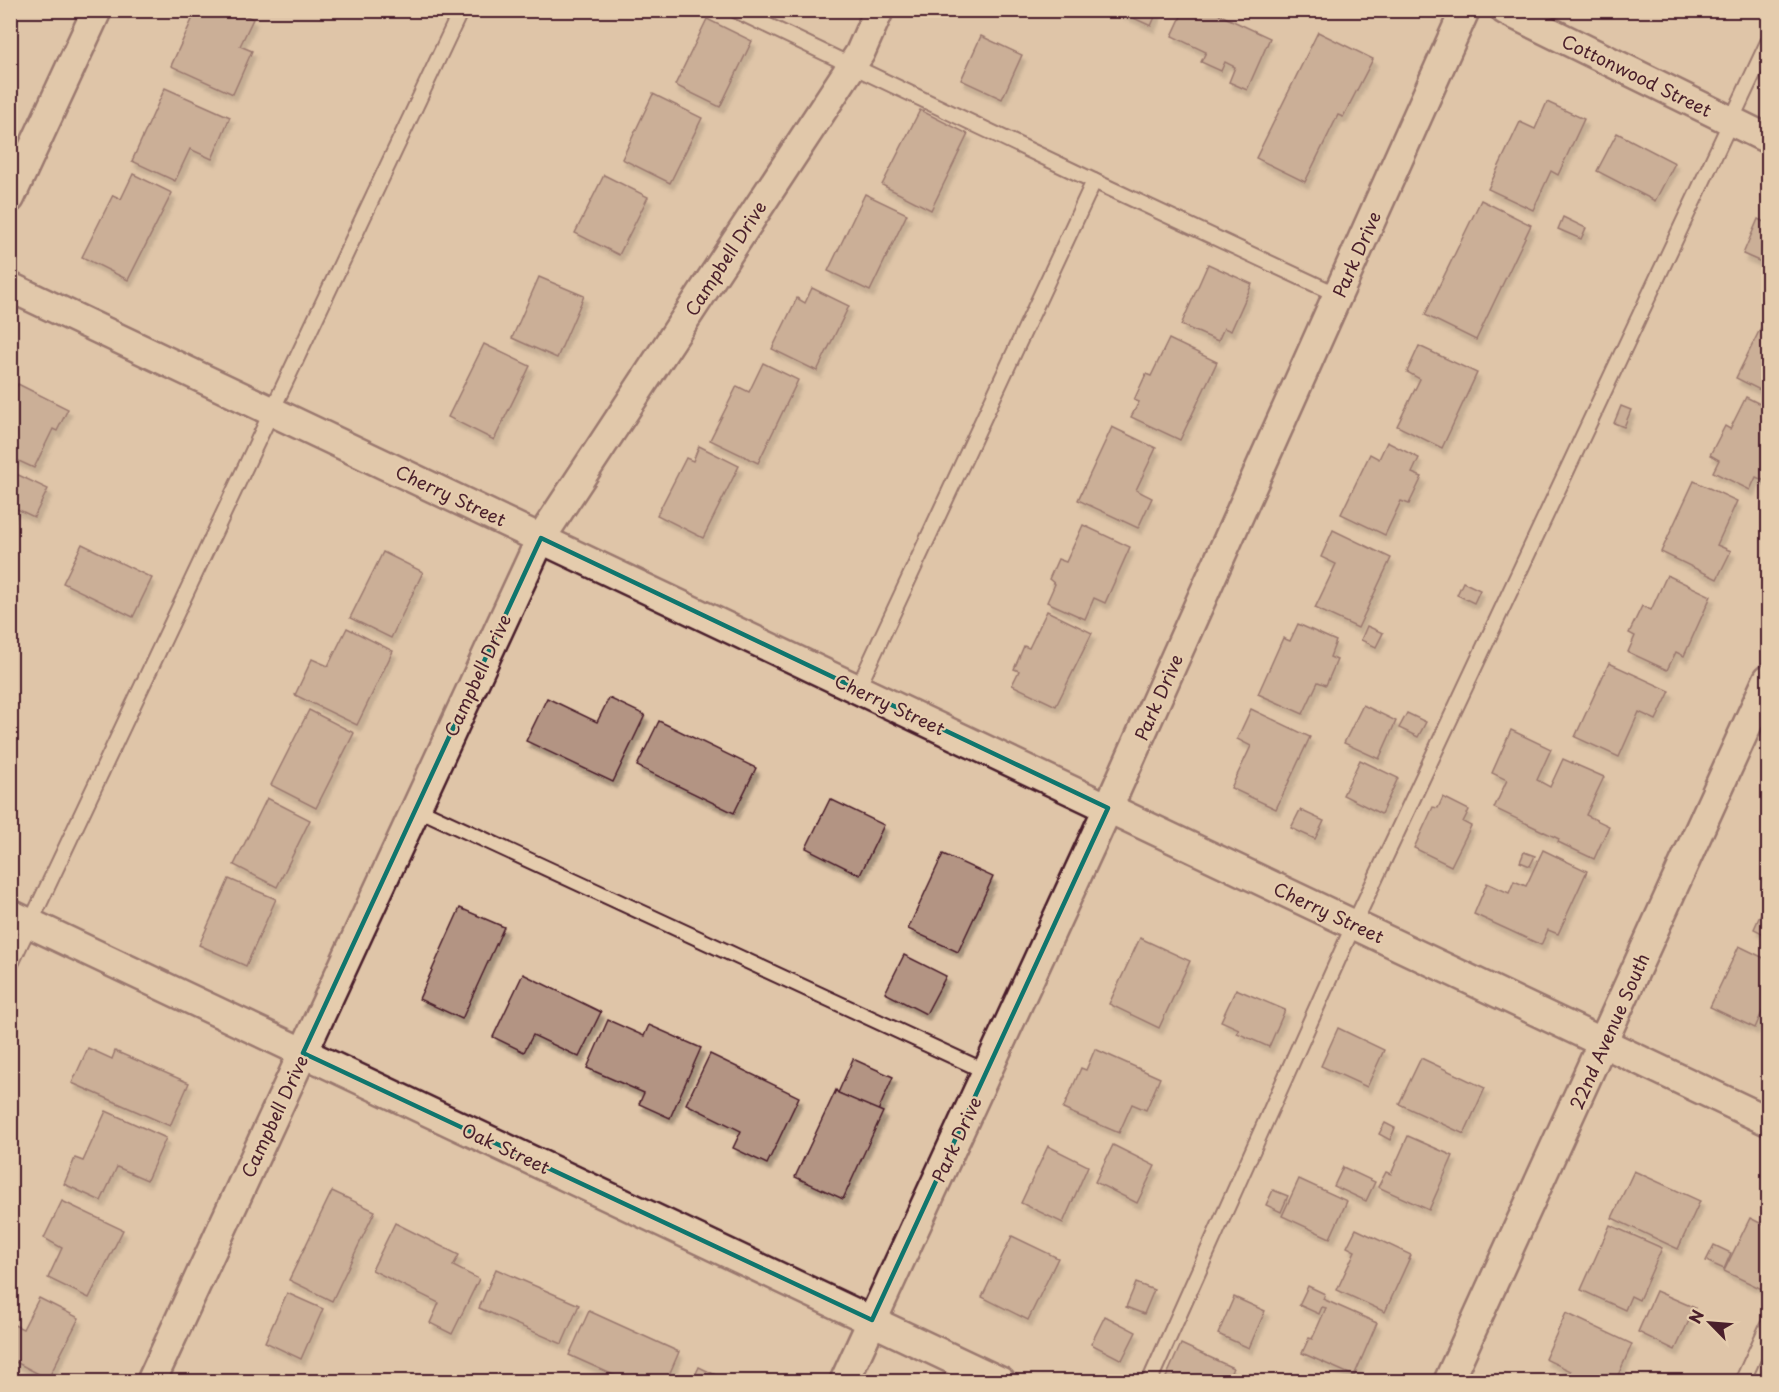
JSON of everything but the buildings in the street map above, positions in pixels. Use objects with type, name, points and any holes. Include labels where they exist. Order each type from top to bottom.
[{"type":"street","points":[[10,198],[97,10]]},
{"type":"street","name":"Campbell Drive","points":[[151,1382],[541,538],[860,53],[879,10]]},
{"type":"street","name":"Park Drive","points":[[844,1382],[1108,808],[1466,10]]},
{"type":"street","name":"Cottonwood Street","points":[[1505,10],[1768,139]]},
{"type":"street","name":"Cherry Street","points":[[10,287],[1768,1122]]},
{"type":"street","name":"22nd Avenue South","points":[[1448,1382],[1768,680]]},
{"type":"street","name":"Oak Street","points":[[20,919],[1001,1382]]},
{"type":"lane","points":[[10,966],[20,919],[272,411],[461,10]]},
{"type":"lane","points":[[735,10],[1094,182],[1338,295]]},
{"type":"lane","points":[[1149,1382],[1354,924],[1768,42]]},
{"type":"lane","points":[[858,688],[1094,182]]},
{"type":"lane","points":[[416,808],[987,1072]]},
{"type":"lane","points":[[1742,1382],[1768,1325]]},
{"type":"highlighted area","points":[[541,538],[1108,808],[872,1320],[303,1053]]}]
